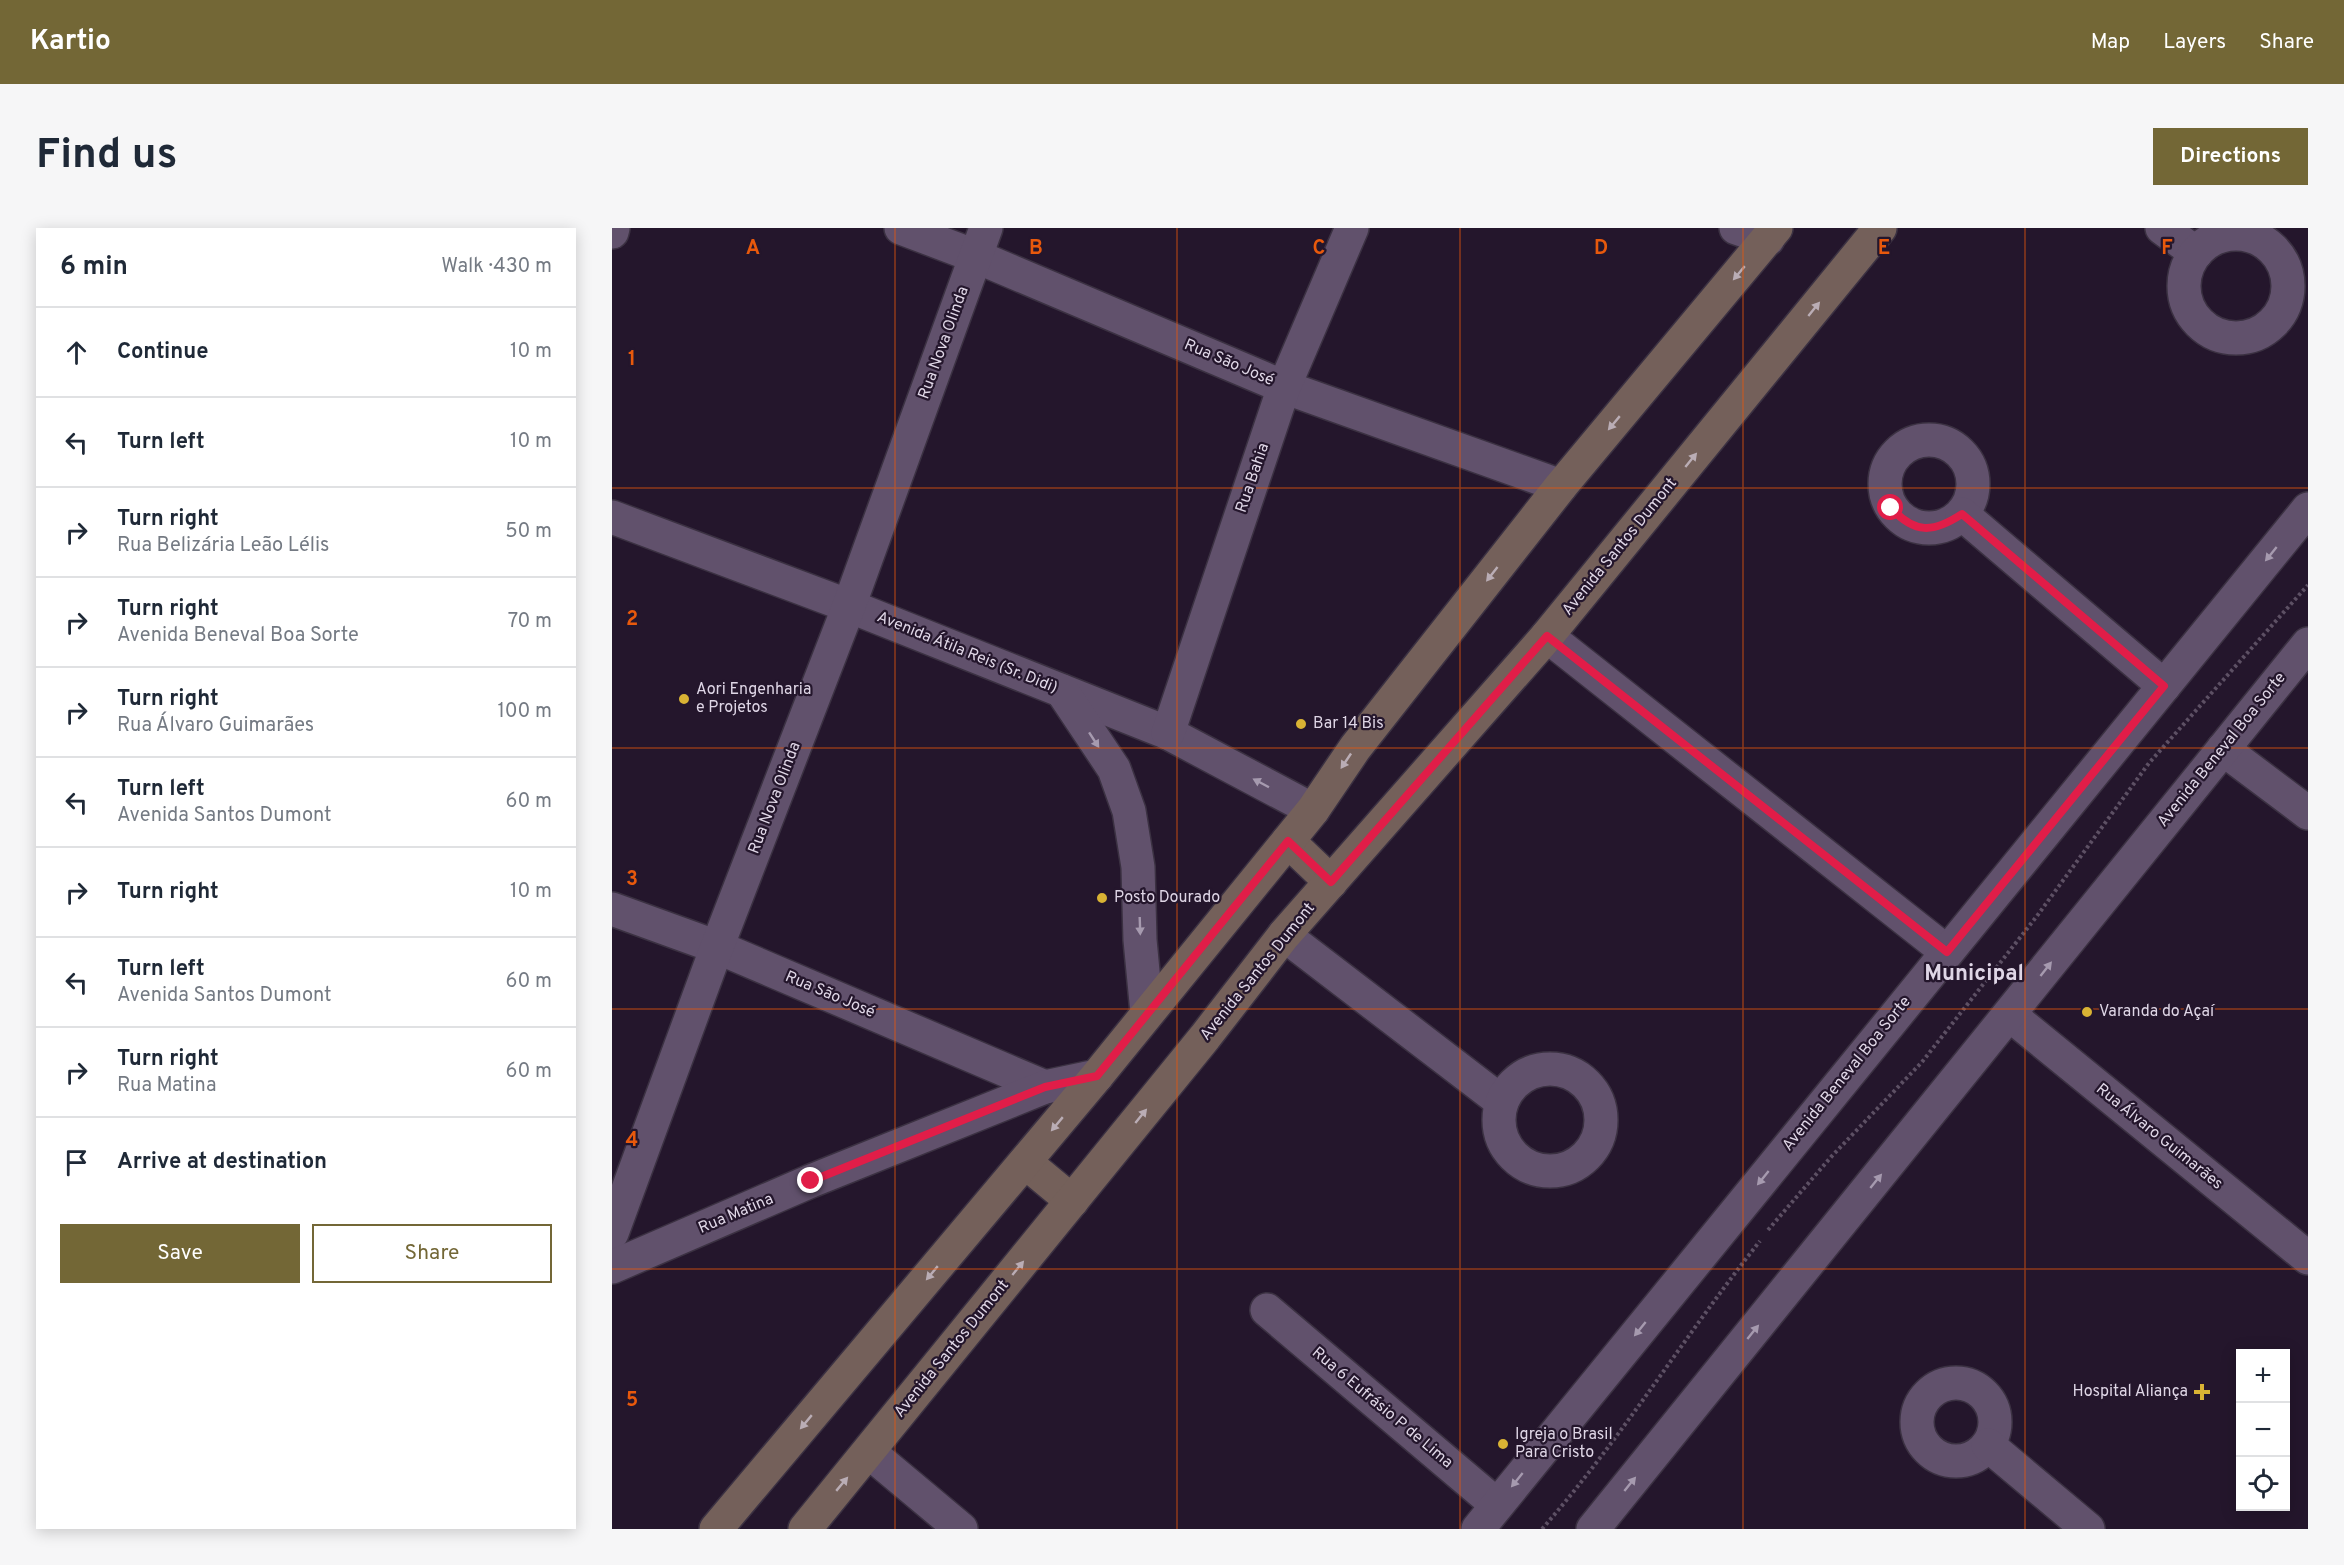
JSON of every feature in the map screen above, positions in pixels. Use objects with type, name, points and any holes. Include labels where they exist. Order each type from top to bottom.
[{"type":"main road","name":"Avenida Santos Dumont","points":[[805,1529],[1072,1201],[1284,935],[1547,636],[1880,228]]},
{"type":"main road","points":[[716,1529],[1097,1076],[1313,810],[1355,748],[1562,486],[1772,233]]},
{"type":"main road","points":[[1288,841],[1331,882]]},
{"type":"main road","points":[[1025,1162],[1072,1201]]},
{"type":"street","name":"Rua São José","points":[[901,228],[981,242],[1284,387],[1562,486]]},
{"type":"street","name":"Rua Bahia","points":[[1168,733],[1284,387],[1352,228]]},
{"type":"street","points":[[1736,228],[1772,233]]},
{"type":"street","points":[[2162,228],[2196,253]]},
{"type":"street","name":"Rua Nova Olinda","points":[[612,1233],[717,947],[849,606],[981,242]]},
{"type":"street","name":"Avenida Beneval Boa Sorte","points":[[1487,1517],[2308,509]]},
{"type":"street","points":[[1962,514],[2164,686]]},
{"type":"street","name":"Avenida Átila Reis (Sr. Didi)","points":[[612,517],[849,606],[1168,733],[1313,810]]},
{"type":"street","points":[[1547,636],[1947,952]]},
{"type":"street","name":"Avenida Beneval Boa Sorte","points":[[1593,1529],[2308,644]]},
{"type":"street","points":[[1062,691],[1114,769],[1129,811],[1138,867],[1140,940],[1147,1013]]},
{"type":"street","points":[[2223,749],[2308,813]]},
{"type":"street","name":"Rua São José","points":[[612,909],[717,947],[1045,1087]]},
{"type":"street","points":[[1284,935],[1502,1102]]},
{"type":"street","name":"Rua Álvaro Guimarães","points":[[2010,1015],[2308,1258]]},
{"type":"street","name":"Rua Matina","points":[[612,1267],[811,1181],[1045,1087],[1097,1076]]},
{"type":"street","name":"Rua 6 Eufrásio P de Lima","points":[[1267,1310],[1487,1517]]},
{"type":"street","points":[[1988,1445],[2088,1529]]},
{"type":"street","points":[[869,1452],[961,1529]]},
{"type":"path","points":[[1542,1529],[1585,1478],[1768,1231],[1825,1164],[1922,1062],[2037,916],[2149,763],[2308,585]]},
{"type":"place","name":"Aori Engenharia e Projetos","points":[[684,699]]},
{"type":"place","name":"Bar 14 Bis","points":[[1301,724]]},
{"type":"place","name":"Posto Dourado","points":[[1102,898]]},
{"type":"place","name":"Varanda do Açaí","points":[[2087,1012]]},
{"type":"place","name":"Hospital Aliança","points":[[2202,1392]]},
{"type":"place","name":"Igreja o Brasil Para Cristo","points":[[1503,1444]]},
{"type":"district","name":"Municipal","points":[[1974,974]]},
{"type":"route","points":[[811,1181],[1045,1087],[1097,1076],[1288,841],[1331,882],[1547,636],[1947,952],[2164,686],[1962,514],[1945,526],[1930,529],[1914,526],[1901,519],[1891,508]]}]
